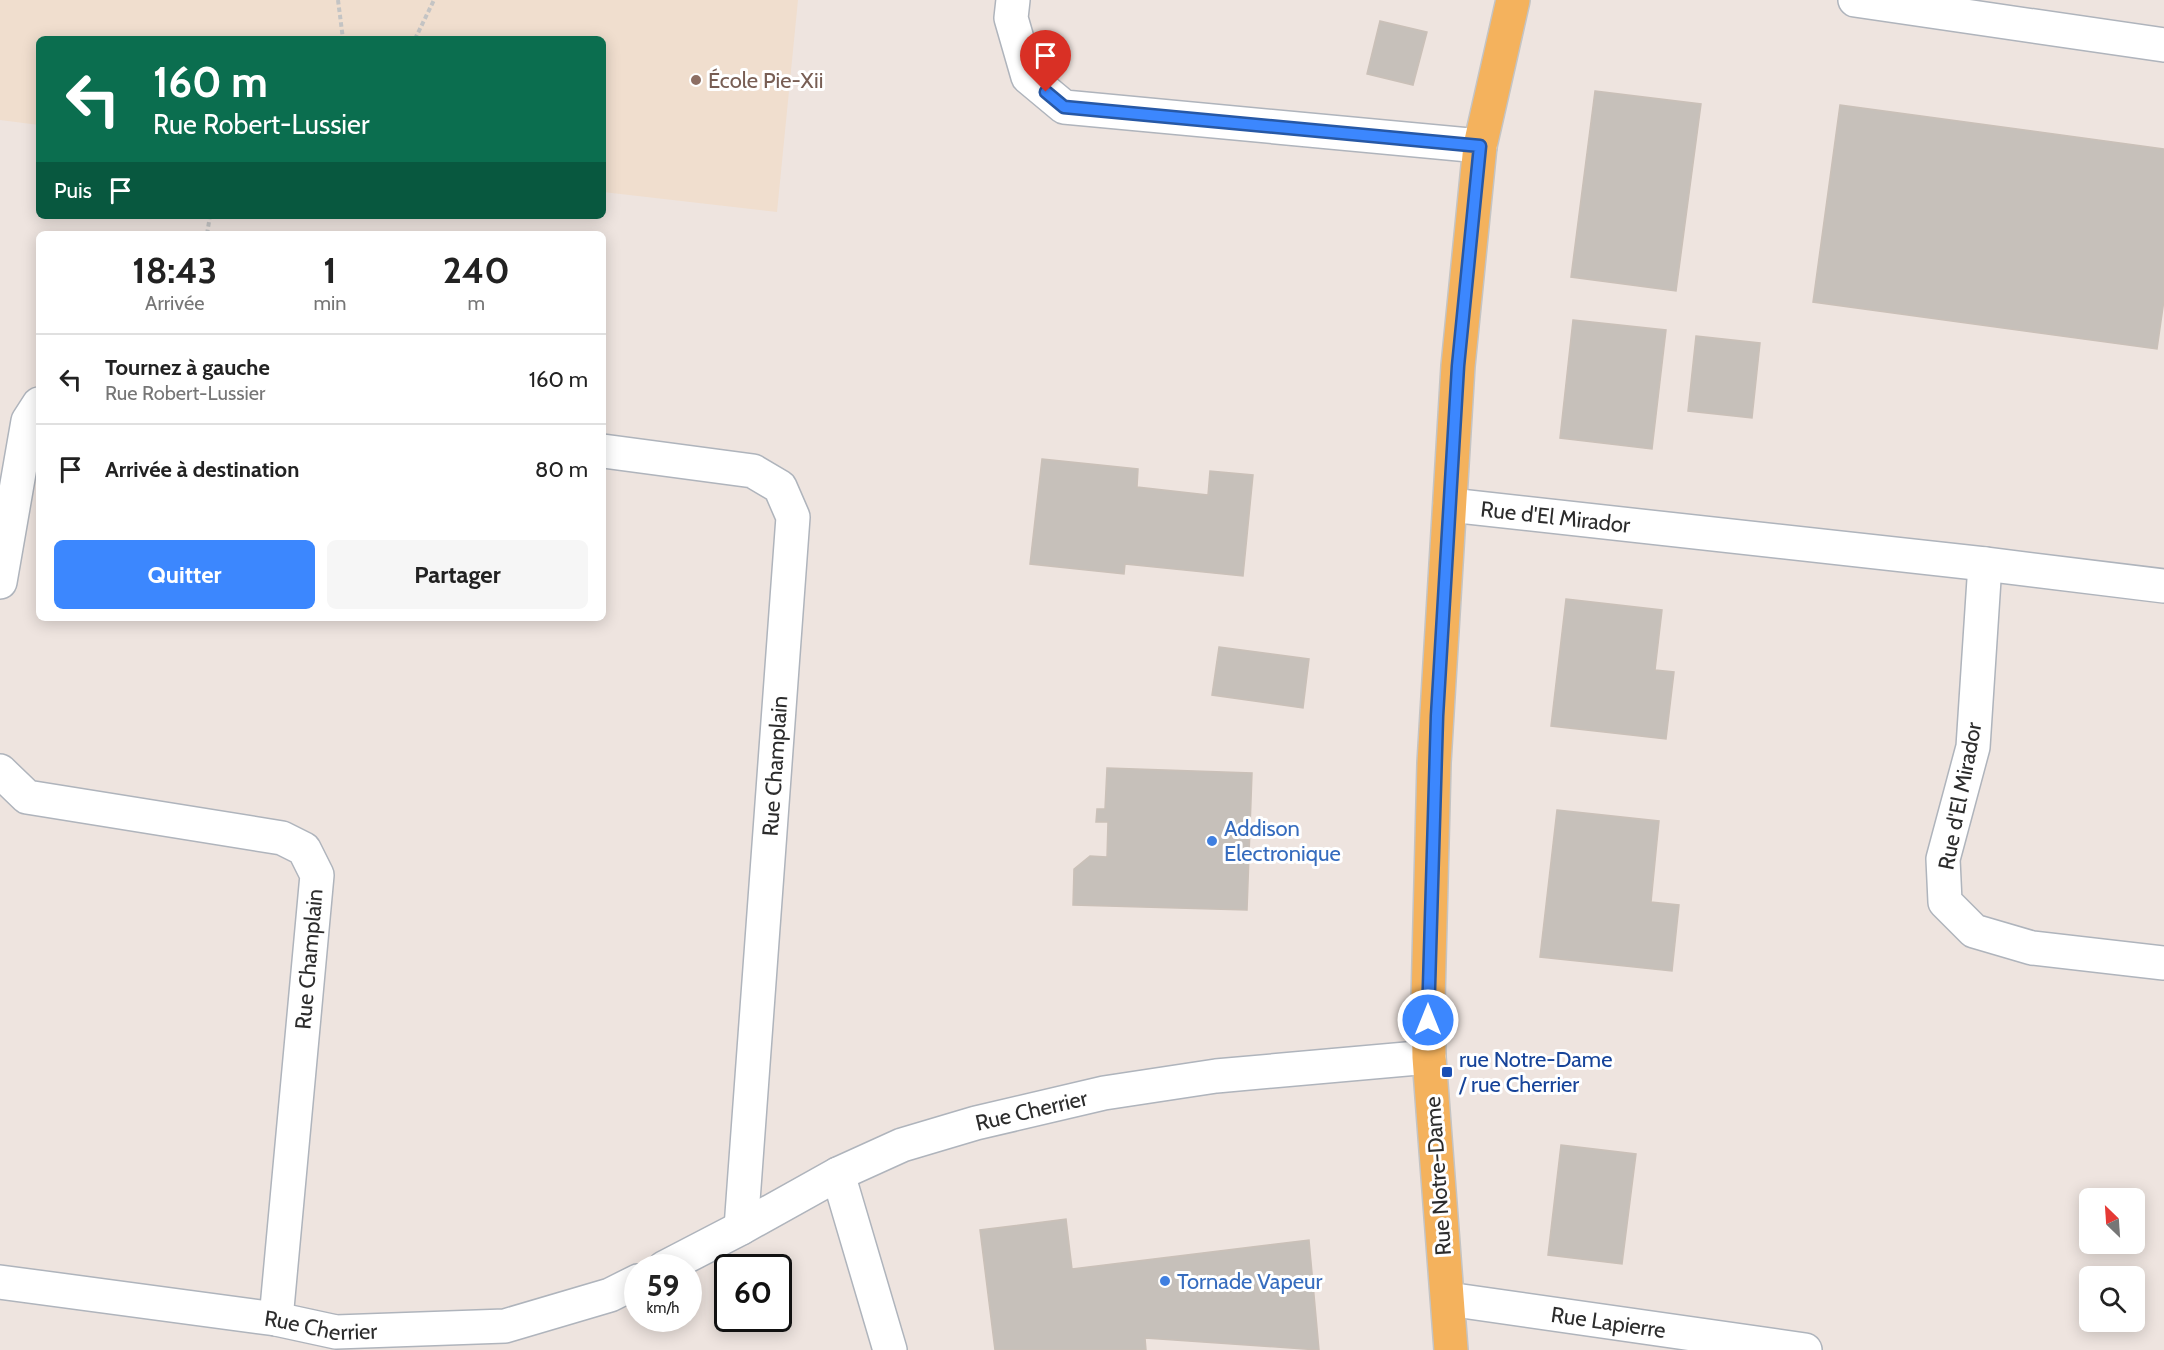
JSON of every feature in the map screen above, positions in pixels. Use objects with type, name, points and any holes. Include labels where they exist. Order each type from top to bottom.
[{"type":"main road","name":"Rue Notre-Dame","points":[[1451,1350],[1429,1057],[1428,1001],[1434,763],[1458,366],[1480,146],[1513,0]]},
{"type":"street","points":[[1013,0],[1011,18],[1028,77],[1064,107],[1480,146]]},
{"type":"street","points":[[1855,0],[2164,45]]},
{"type":"street","points":[[0,582],[28,421],[36,409]]},
{"type":"street","name":"Rue Champlain","points":[[606,451],[753,471],[780,487],[793,517],[741,1228]]},
{"type":"street","name":"Rue d'El Mirador","points":[[1450,505],[2164,586]]},
{"type":"street","name":"Rue d'El Mirador","points":[[1985,564],[1973,747],[1943,860],[1945,902],[1974,931],[2022,945],[2164,963]]},
{"type":"street","name":"Rue Champlain","points":[[0,771],[27,797],[282,837],[304,849],[317,876],[276,1319]]},
{"type":"street","name":"Rue Cherrier","points":[[691,1254],[838,1174],[912,1142],[976,1123],[1104,1093],[1216,1076],[1429,1057]]},
{"type":"street","points":[[838,1174],[890,1350]]},
{"type":"street","name":"Rue Cherrier","points":[[0,1282],[276,1319],[336,1332],[505,1326],[610,1295],[624,1288]]},
{"type":"street","name":"Rue Lapierre","points":[[1448,1299],[1805,1350]]},
{"type":"path","points":[[338,0],[343,36]]},
{"type":"path","points":[[416,36],[434,0]]},
{"type":"shaded area","name":"École Pie-Xii","points":[[0,0],[798,0],[777,212],[606,192],[606,36],[36,36],[36,125],[0,120]]},
{"type":"building","points":[[1380,21],[1427,32],[1413,85],[1367,74]]},
{"type":"building","points":[[1595,91],[1701,104],[1676,291],[1571,277]]},
{"type":"building","points":[[1840,105],[2164,149],[2164,300],[2157,349],[1813,302]]},
{"type":"building","points":[[1573,320],[1666,330],[1652,449],[1560,438]]},
{"type":"building","points":[[1696,336],[1760,343],[1752,418],[1688,411]]},
{"type":"building","points":[[1042,459],[1138,469],[1137,487],[1208,495],[1210,471],[1253,475],[1243,576],[1125,564],[1124,574],[1030,564]]},
{"type":"building","points":[[1566,599],[1662,610],[1655,670],[1674,672],[1666,739],[1551,726]]},
{"type":"building","points":[[1219,647],[1309,659],[1303,708],[1212,695]]},
{"type":"building","points":[[1107,768],[1252,773],[1247,910],[1073,905],[1074,869],[1090,856],[1107,857],[1108,822],[1096,822],[1097,809],[1105,809]]},
{"type":"building","points":[[1557,810],[1659,821],[1651,902],[1679,905],[1672,971],[1540,957]]},
{"type":"building","points":[[1561,1145],[1636,1154],[1622,1264],[1548,1255]]},
{"type":"building","points":[[1066,1219],[1072,1269],[1309,1240],[1319,1350],[1145,1338],[1146,1350],[995,1350],[980,1230]]},
{"type":"place","name":"École Pie-Xii","points":[[696,80]]},
{"type":"place","name":"Addison Electronique","points":[[1212,841]]},
{"type":"place","name":"rue Notre-Dame / rue Cherrier","points":[[1447,1072]]},
{"type":"place","name":"Tornade Vapeur","points":[[1165,1281]]},
{"type":"route","points":[[1046,92],[1064,107],[1480,146],[1458,366],[1437,716],[1428,1020]]}]
